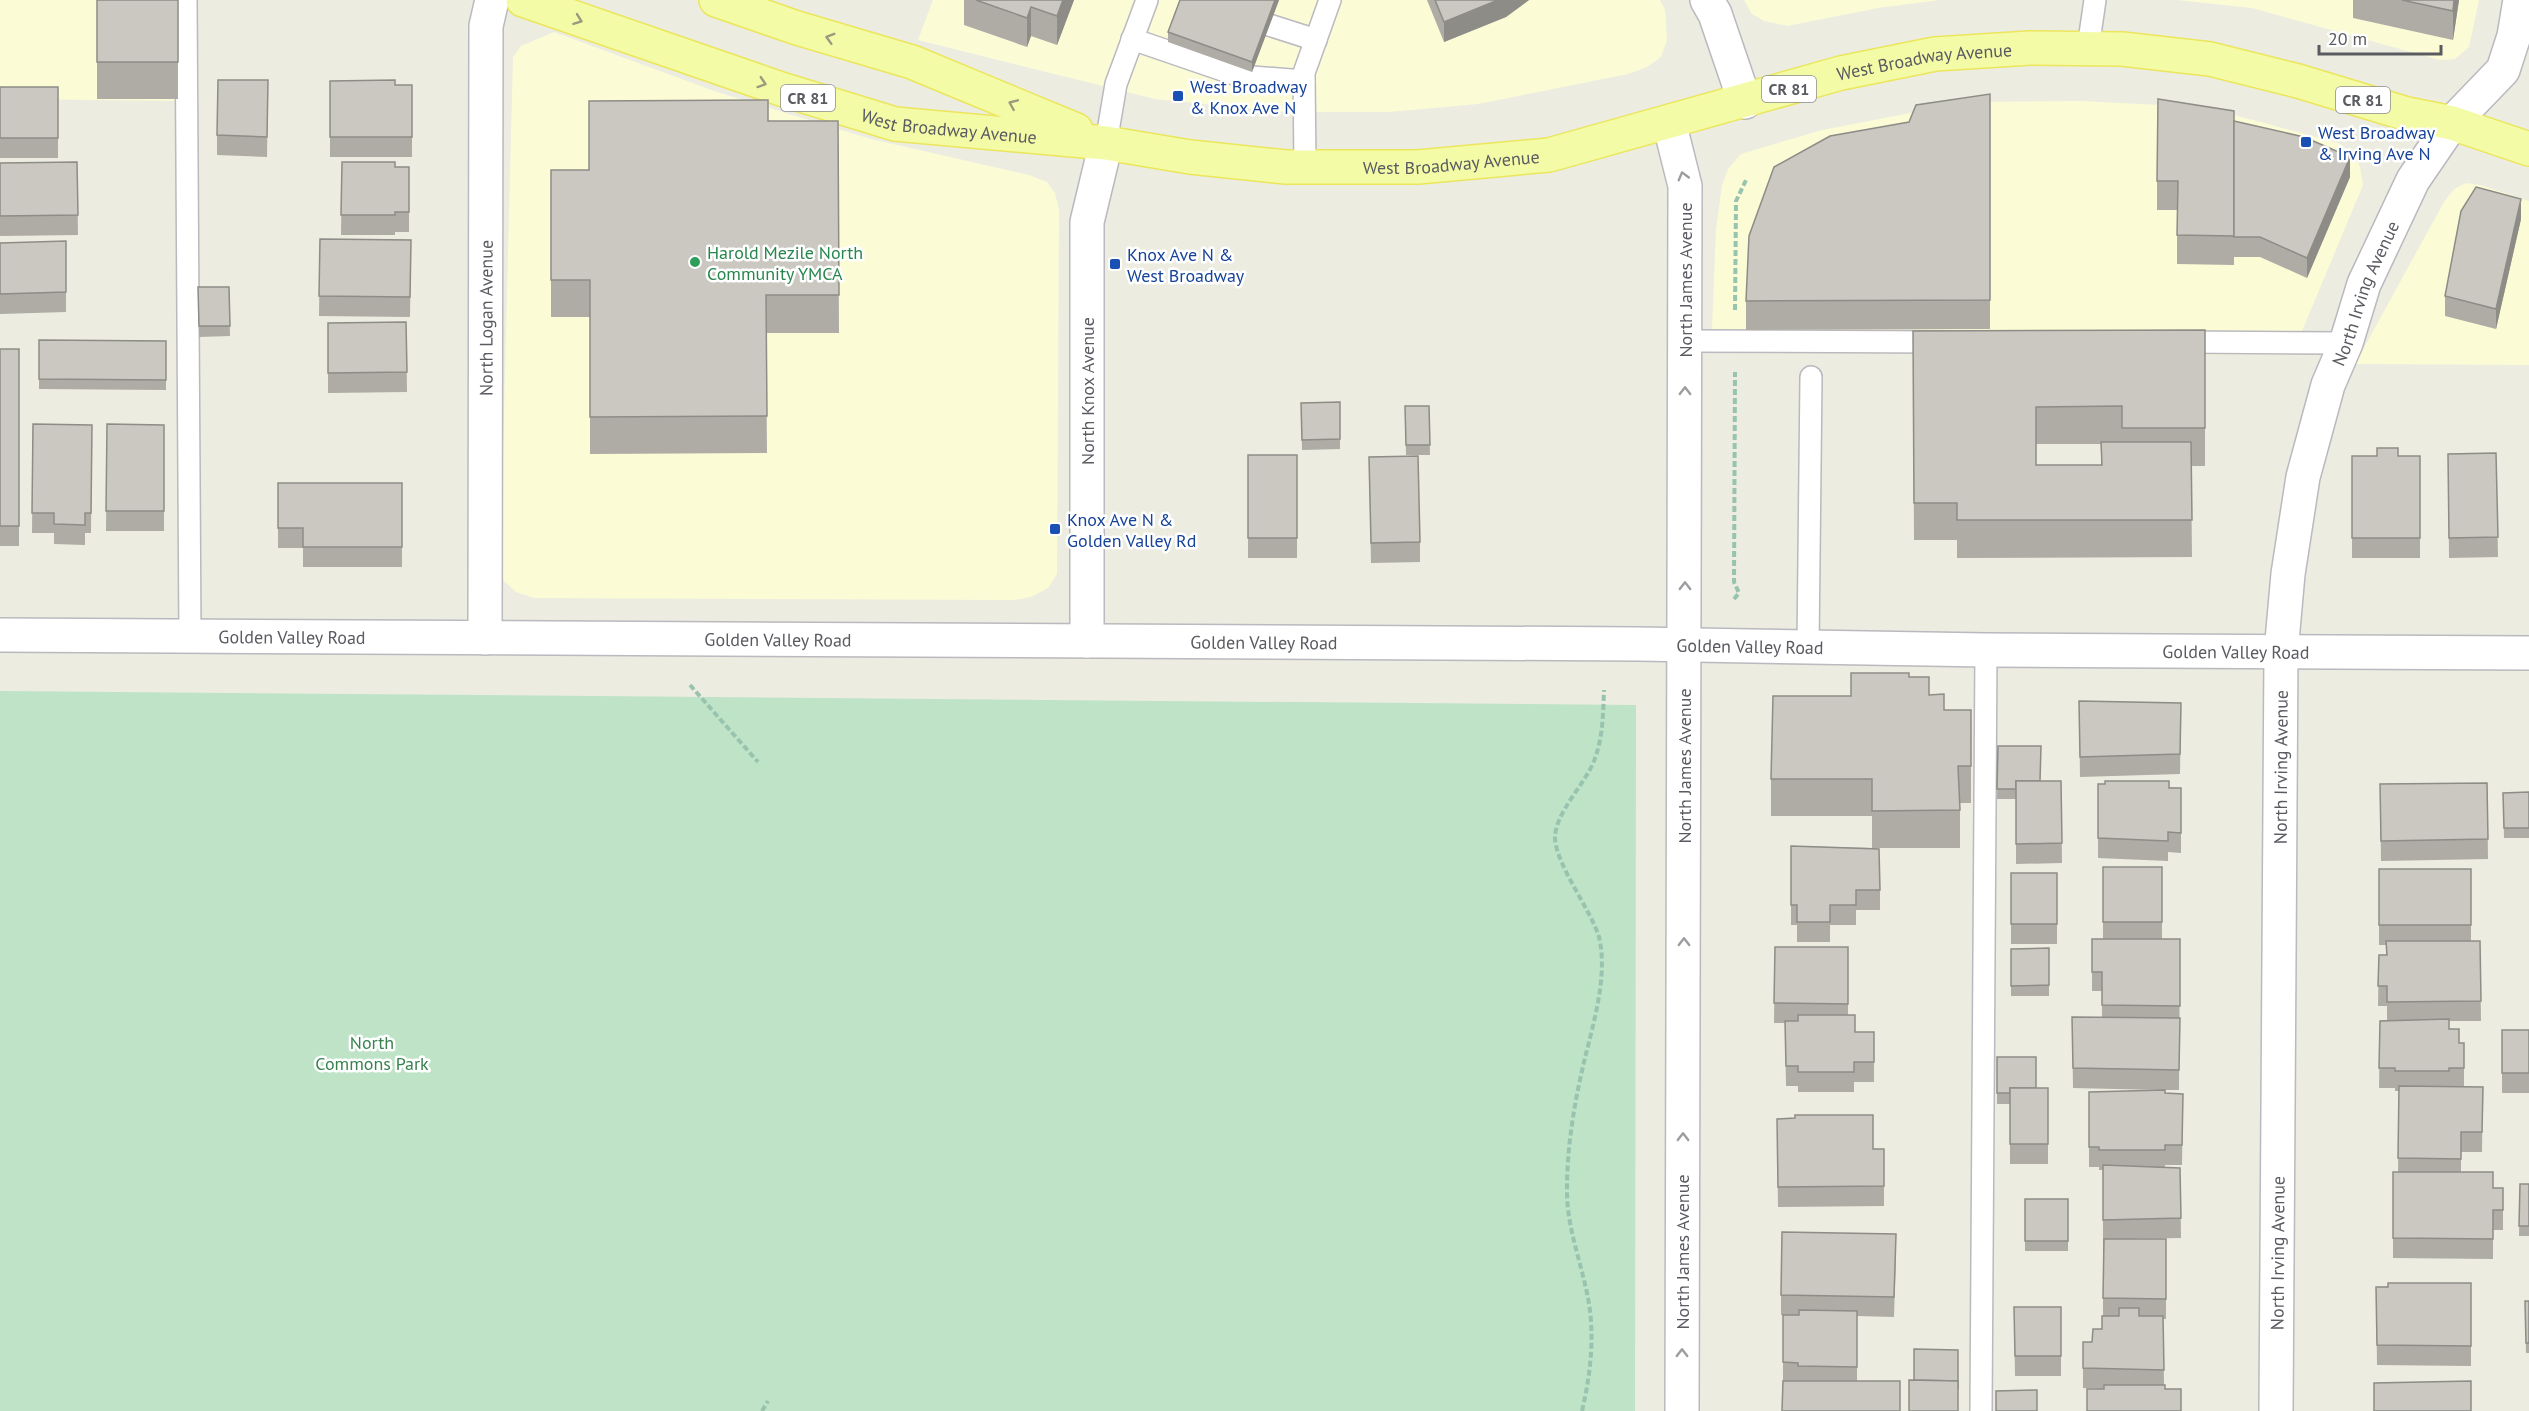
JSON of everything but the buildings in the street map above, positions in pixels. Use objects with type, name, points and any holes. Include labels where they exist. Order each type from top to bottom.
[{"type":"main road","name":"West Broadway Avenue","points":[[523,0],[760,83],[895,124],[1106,142],[1190,157],[1305,167],[1418,167],[1549,155],[1745,102],[1841,73],[1935,54],[2030,48],[2122,49],[2210,59],[2408,114],[2452,123],[2529,149]]},
{"type":"main road","name":"West Broadway Avenue","points":[[716,0],[797,28],[912,62],[1106,142]]},
{"type":"street","name":"North Logan Avenue","points":[[485,638],[486,26],[492,0]]},
{"type":"street","points":[[1707,0],[1745,102]]},
{"type":"street","name":"North Irving Avenue","points":[[2276,1411],[2281,652],[2288,574],[2303,477],[2328,385],[2346,343],[2364,284],[2408,190],[2452,123],[2503,70],[2514,36],[2520,0]]},
{"type":"street","name":"North James Avenue","points":[[1669,122],[1686,186],[1682,1411]]},
{"type":"street","name":"North Knox Avenue","points":[[1087,641],[1088,222],[1106,142]]},
{"type":"street","name":"Golden Valley Road","points":[[0,635],[190,638],[1684,645],[1986,650],[2529,653]]},
{"type":"lane","points":[[186,0],[190,638]]},
{"type":"lane","points":[[1106,142],[1116,84],[1147,0]]},
{"type":"lane","points":[[1305,167],[1304,73],[1330,0]]},
{"type":"lane","points":[[2088,48],[2096,0]]},
{"type":"lane","points":[[1269,25],[1316,40]]},
{"type":"lane","points":[[1132,39],[1240,76],[1304,81]]},
{"type":"lane","points":[[1685,341],[1960,342]]},
{"type":"lane","points":[[2161,342],[2346,343]]},
{"type":"lane","points":[[1808,647],[1811,377]]},
{"type":"lane","points":[[1981,1411],[1986,650]]},
{"type":"path","points":[[1734,598],[1739,592],[1734,582],[1736,201],[1748,178]]},
{"type":"path","points":[[690,685],[758,762]]},
{"type":"path","points":[[1582,1411],[1591,1371],[1591,1320],[1569,1218],[1567,1188],[1573,1122],[1585,1059],[1597,1018],[1601,981],[1599,938],[1565,868],[1555,838],[1564,811],[1593,762],[1603,729],[1604,690]]},
{"type":"path","points":[[762,1411],[768,1401]]},
{"type":"shaded area","points":[[0,0],[197,0],[199,101],[0,99]]},
{"type":"shaded area","points":[[933,0],[1660,0],[1665,10],[1667,40],[1661,57],[1647,67],[1628,74],[1478,104],[1389,112],[1284,112],[1155,99],[918,40]]},
{"type":"shaded area","points":[[1744,0],[1940,0],[1878,8],[1787,26],[1764,21],[1752,14]]},
{"type":"shaded area","points":[[2177,0],[2479,0],[2469,47],[2455,59],[2440,60],[2252,8]]},
{"type":"shaded area","points":[[554,32],[717,92],[871,139],[1029,175],[1047,182],[1055,193],[1059,210],[1057,574],[1048,588],[1031,597],[1014,600],[534,598],[516,592],[504,581],[500,569],[513,57],[521,46]]},
{"type":"shaded area","points":[[2081,101],[2160,105],[2234,115],[2338,143],[2351,152],[2360,167],[2363,185],[2292,355],[1711,353],[1716,230],[1722,185],[1728,169],[1741,154],[1822,130],[1968,102]]},
{"type":"shaded area","points":[[2466,183],[2480,185],[2529,201],[2529,365],[2355,364],[2444,202],[2454,189]]},
{"type":"green space","name":"North Commons Park","points":[[0,691],[1636,705],[1635,1411],[0,1411]]},
{"type":"place","name":"West Broadway & Knox Ave N","points":[[1178,96]]},
{"type":"place","name":"West Broadway & Irving Ave N","points":[[2306,142]]},
{"type":"place","name":"Harold Mezile North Community YMCA","points":[[695,262]]},
{"type":"place","name":"Knox Ave N & West Broadway","points":[[1115,264]]},
{"type":"place","name":"Knox Ave N & Golden Valley Rd","points":[[1055,529]]}]
